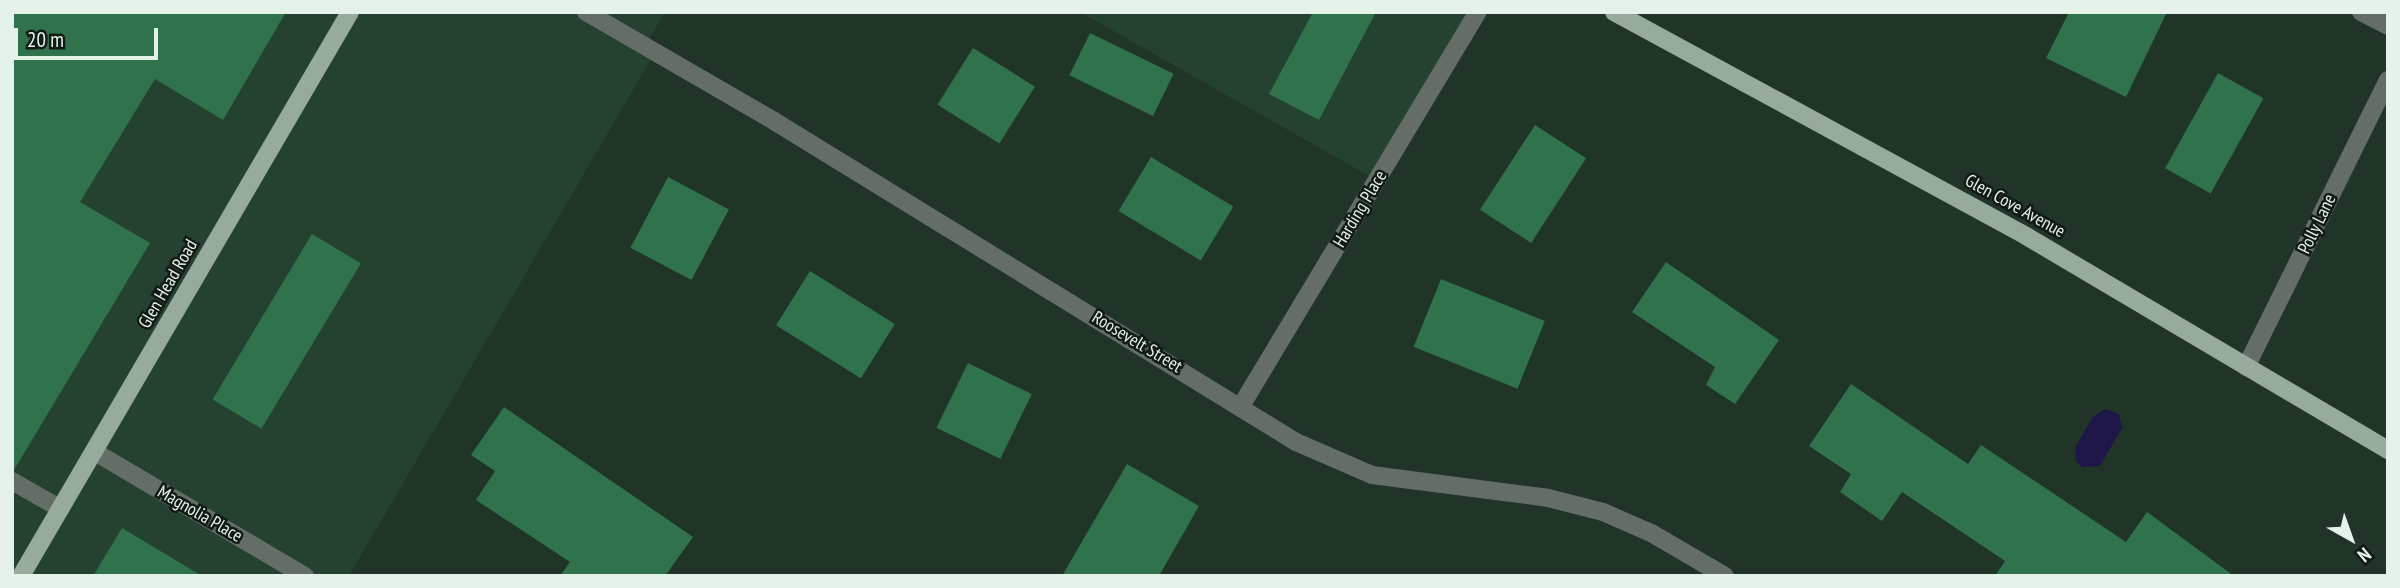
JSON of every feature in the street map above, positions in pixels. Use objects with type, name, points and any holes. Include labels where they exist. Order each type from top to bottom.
[{"type":"main road","name":"Glen Head Road","points":[[21,576],[350,12]]},
{"type":"main road","name":"Glen Cove Avenue","points":[[1614,12],[2026,236],[2388,450]]},
{"type":"street","name":"Roosevelt Street","points":[[586,12],[774,121],[1296,442],[1372,475],[1548,498],[1604,512],[1653,534],[1725,576]]},
{"type":"street","name":"Harding Place","points":[[1241,406],[1478,12]]},
{"type":"street","points":[[2361,12],[2388,26]]},
{"type":"street","name":"Polly Lane","points":[[2246,367],[2388,80]]},
{"type":"street","name":"Magnolia Place","points":[[95,452],[304,576]]},
{"type":"street","points":[[12,481],[61,509]]},
{"type":"shaded area","points":[[12,12],[665,12],[645,46],[654,54],[349,576],[12,576]]},
{"type":"shaded area","points":[[1080,12],[1482,12],[1383,184]]},
{"type":"shaded area","points":[[2105,409],[2119,414],[2122,428],[2100,466],[2082,467],[2075,460],[2076,446],[2093,417]]},
{"type":"building","points":[[12,12],[286,12],[223,120],[155,79],[80,202],[150,243],[14,470]]},
{"type":"building","points":[[1313,12],[1376,12],[1319,120],[1269,94]]},
{"type":"building","points":[[2069,12],[2167,12],[2126,97],[2046,58]]},
{"type":"building","points":[[1090,33],[1174,74],[1153,116],[1069,75]]},
{"type":"building","points":[[973,48],[1035,87],[999,144],[937,105]]},
{"type":"building","points":[[2218,73],[2263,98],[2211,194],[2165,168]]},
{"type":"building","points":[[1535,125],[1586,158],[1531,243],[1480,210]]},
{"type":"building","points":[[1151,157],[1233,206],[1201,260],[1119,211]]},
{"type":"building","points":[[668,177],[729,209],[691,280],[630,248]]},
{"type":"building","points":[[312,234],[361,263],[261,429],[213,399]]},
{"type":"building","points":[[1666,262],[1779,340],[1735,404],[1706,385],[1715,367],[1632,312]]},
{"type":"building","points":[[810,271],[895,324],[861,378],[776,325]]},
{"type":"building","points":[[1441,279],[1545,321],[1517,389],[1414,347]]},
{"type":"building","points":[[968,363],[1032,394],[1000,459],[936,428]]},
{"type":"building","points":[[1851,384],[1968,464],[1981,445],[2126,542],[2147,512],[2234,576],[1995,576],[2005,561],[1902,492],[1882,521],[1840,492],[1851,474],[1809,446]]},
{"type":"building","points":[[504,407],[693,537],[665,576],[560,576],[570,562],[476,500],[495,471],[471,455]]},
{"type":"building","points":[[1127,464],[1199,506],[1159,576],[1062,576]]},
{"type":"building","points":[[122,528],[202,576],[93,576]]}]
